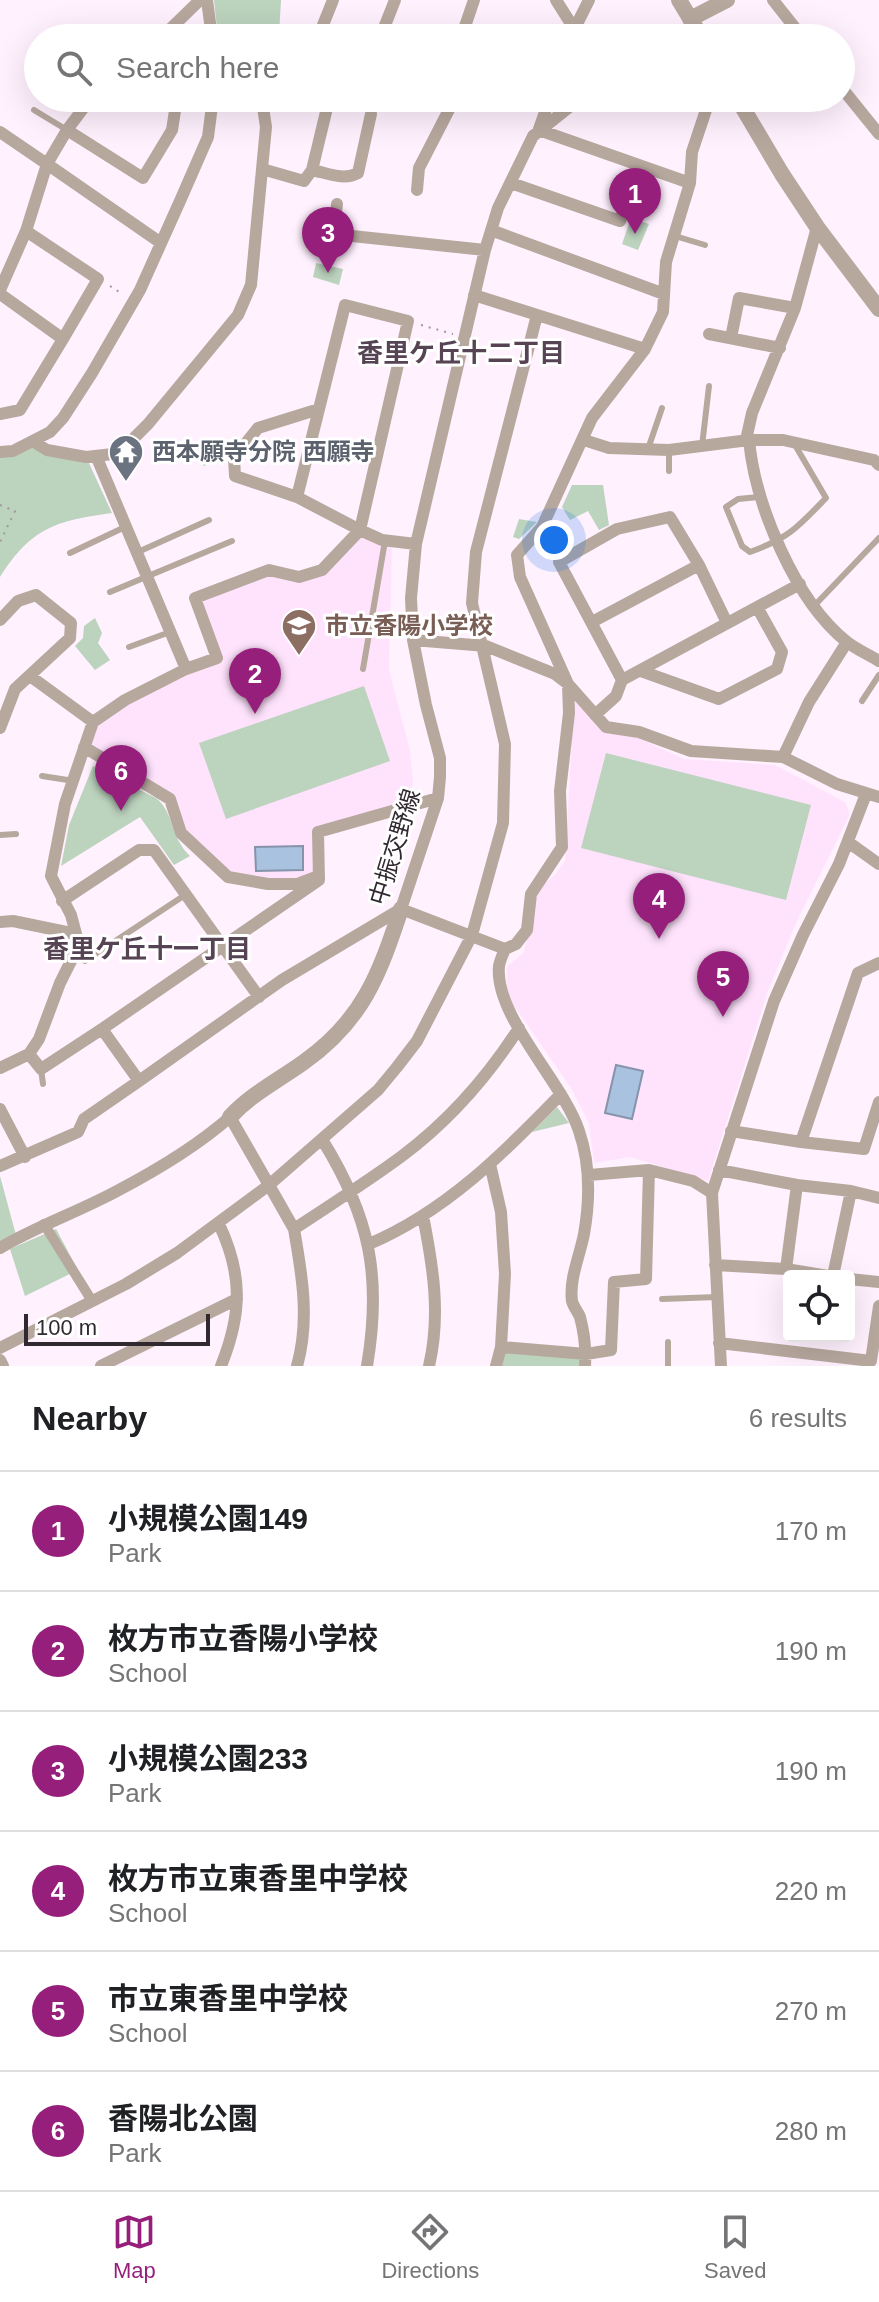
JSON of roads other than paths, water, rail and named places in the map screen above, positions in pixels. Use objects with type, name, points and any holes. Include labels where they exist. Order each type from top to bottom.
[{"type":"street","points":[[178,24],[200,0]]},
{"type":"street","points":[[207,0],[210,24]]},
{"type":"street","points":[[323,24],[333,0]]},
{"type":"street","points":[[386,24],[395,0]]},
{"type":"street","points":[[466,24],[474,0]]},
{"type":"street","points":[[556,0],[568,24]]},
{"type":"street","points":[[576,24],[589,0]]},
{"type":"street","points":[[679,0],[693,24]]},
{"type":"street","points":[[690,19],[727,0]]},
{"type":"street","points":[[773,0],[792,24]]},
{"type":"street","points":[[855,105],[879,134]]},
{"type":"street","points":[[63,339],[0,292],[26,231],[47,164],[80,112]]},
{"type":"street","points":[[67,130],[143,178],[172,130],[175,112]]},
{"type":"street","points":[[0,452],[13,451],[34,442],[50,432],[63,418],[134,301],[208,137],[211,112]]},
{"type":"street","points":[[34,442],[47,450],[97,458],[113,454],[148,424],[238,315],[251,285],[266,127],[264,112]]},
{"type":"street","points":[[262,169],[304,181],[312,170],[326,112]]},
{"type":"street","points":[[417,190],[419,168],[448,112]]},
{"type":"street","points":[[545,112],[539,130],[690,183]]},
{"type":"street","name":"中振交野線","points":[[2,1246],[115,1192],[200,1144],[240,1106],[341,1032],[367,997],[386,955],[438,798],[440,758],[413,640],[411,598],[416,544],[474,295],[498,208],[533,136],[563,112]]},
{"type":"street","points":[[585,1360],[580,1316],[572,1301],[584,1232],[589,1175],[579,1130],[561,1094],[519,1028],[504,997],[499,967],[505,949],[516,944],[527,930],[531,894],[562,847],[560,791],[567,746],[568,684],[520,577],[517,555],[542,527],[592,418],[645,349],[663,312],[666,262],[690,183],[692,152],[705,112]]},
{"type":"street","points":[[745,112],[817,227],[879,309]]},
{"type":"street","points":[[863,115],[879,112]]},
{"type":"street","points":[[312,170],[345,177],[358,173],[371,114]]},
{"type":"street","points":[[0,132],[161,243]]},
{"type":"street","points":[[511,183],[620,221],[641,167]]},
{"type":"street","points":[[337,204],[333,234],[485,250]]},
{"type":"street","points":[[817,227],[795,308],[752,413],[748,440],[759,497],[813,606],[847,642],[876,655]]},
{"type":"street","points":[[491,230],[664,294]]},
{"type":"street","points":[[0,414],[20,410],[98,279],[26,231]]},
{"type":"street","points":[[474,295],[645,349]]},
{"type":"street","points":[[731,338],[739,298],[795,308]]},
{"type":"street","points":[[0,1068],[29,1054],[39,1039],[60,983],[79,945],[71,915],[51,876],[65,804],[93,722],[136,693],[217,658],[195,598],[269,570],[299,577],[322,570],[360,530],[408,321],[345,305],[297,497]]},
{"type":"street","points":[[0,1348],[177,1253],[219,1224],[323,1141],[378,1090],[417,1041],[472,935],[503,823],[505,744],[472,603],[476,552],[537,315]]},
{"type":"street","points":[[709,334],[780,348]]},
{"type":"street","points":[[319,409],[258,428],[234,458],[235,476],[297,497],[385,541],[416,544]]},
{"type":"street","points":[[584,440],[609,448],[669,450],[748,440],[793,442],[874,460],[879,465]]},
{"type":"street","points":[[97,458],[186,669]]},
{"type":"street","points":[[622,680],[559,562],[617,529],[670,517],[699,565],[727,623]]},
{"type":"street","points":[[592,622],[699,565]]},
{"type":"street","points":[[595,715],[616,696],[622,680],[800,584]]},
{"type":"street","points":[[0,620],[18,601],[36,595],[71,623],[70,638],[15,689],[0,728]]},
{"type":"street","points":[[641,671],[719,699],[777,669],[782,652],[757,607]]},
{"type":"street","points":[[413,640],[481,646],[555,674],[568,684],[606,727],[639,732],[691,751],[783,757],[837,784],[872,795],[774,1001],[712,1193],[721,1366]]},
{"type":"street","points":[[783,757],[809,702],[847,642]]},
{"type":"street","points":[[30,676],[93,722]]},
{"type":"street","points":[[84,747],[170,799],[181,833],[228,877],[268,884],[297,884],[319,876]]},
{"type":"street","points":[[29,1054],[41,1069],[294,900],[319,880],[318,832],[438,798]]},
{"type":"street","points":[[848,842],[879,864]]},
{"type":"street","points":[[62,901],[139,850],[154,850],[259,997]]},
{"type":"street","points":[[0,1166],[78,1132],[84,1119],[282,980],[401,909],[505,949]]},
{"type":"street","points":[[0,922],[13,921],[76,934]]},
{"type":"street","points":[[801,1142],[858,973],[879,963]]},
{"type":"street","points":[[294,1229],[404,1154],[455,1109],[498,1059],[519,1028]]},
{"type":"street","points":[[102,1029],[139,1081]]},
{"type":"street","points":[[369,1244],[403,1230],[490,1164],[561,1094]]},
{"type":"street","points":[[731,1131],[864,1149],[879,1102]]},
{"type":"street","points":[[0,1109],[25,1157]]},
{"type":"street","points":[[230,1117],[294,1229],[304,1285],[304,1342],[297,1366]]},
{"type":"street","points":[[323,1141],[343,1173],[369,1244],[374,1275],[367,1366]]},
{"type":"street","points":[[490,1164],[501,1212],[505,1274],[501,1347],[496,1366]]},
{"type":"street","points":[[589,1175],[649,1170],[693,1181],[712,1193]]},
{"type":"street","points":[[616,1366],[611,1350],[614,1282],[646,1279],[649,1170]]},
{"type":"street","points":[[719,1170],[879,1198]]},
{"type":"street","points":[[786,1269],[797,1185]]},
{"type":"street","points":[[832,1270],[851,1191]]},
{"type":"street","points":[[423,1216],[435,1274],[435,1341],[429,1366]]},
{"type":"street","points":[[44,1224],[92,1301]]},
{"type":"street","points":[[219,1224],[231,1250],[238,1289],[233,1336],[221,1366]]},
{"type":"street","points":[[715,1265],[792,1270]]},
{"type":"street","points":[[855,1280],[879,1282]]},
{"type":"street","points":[[101,1366],[237,1299]]},
{"type":"street","points":[[719,1343],[871,1364],[879,1306]]},
{"type":"street","points":[[501,1347],[585,1360],[611,1350]]},
{"type":"street","points":[[0,1360],[3,1366]]},
{"type":"lane","points":[[37,112],[67,130]]},
{"type":"lane","points":[[329,251],[333,234]]},
{"type":"lane","points":[[675,236],[705,245]]},
{"type":"lane","points":[[702,446],[709,386]]},
{"type":"lane","points":[[648,449],[662,408]]},
{"type":"lane","points":[[759,497],[738,499],[726,507],[742,546],[750,552],[779,542],[792,533],[826,498],[793,442]]},
{"type":"lane","points":[[669,450],[669,471]]},
{"type":"lane","points":[[138,552],[209,520]]},
{"type":"lane","points":[[70,553],[127,526]]},
{"type":"lane","points":[[813,606],[879,538]]},
{"type":"lane","points":[[110,592],[232,541]]},
{"type":"lane","points":[[363,669],[385,541]]},
{"type":"lane","points":[[129,647],[172,631]]},
{"type":"lane","points":[[862,701],[879,675]]},
{"type":"lane","points":[[42,776],[74,781]]},
{"type":"lane","points":[[0,835],[16,834]]},
{"type":"lane","points":[[73,956],[85,961],[186,894]]},
{"type":"lane","points":[[41,1069],[43,1084]]},
{"type":"lane","points":[[662,1299],[717,1297]]},
{"type":"lane","points":[[668,1342],[668,1366]]},
{"type":"water","points":[[303,846],[303,870],[256,871],[255,847]]},
{"type":"water","points":[[616,1065],[643,1071],[632,1119],[605,1113]]},
{"type":"place","name":"小規模公園149","points":[[635,234]]},
{"type":"place","name":"小規模公園233","points":[[328,273]]},
{"type":"place","name":"西本願寺分院 西願寺","points":[[126,483]]},
{"type":"place","name":"市立香陽小学校","points":[[299,657]]},
{"type":"place","name":"枚方市立香陽小学校","points":[[255,714]]},
{"type":"place","name":"香陽北公園","points":[[121,811]]},
{"type":"place","name":"枚方市立東香里中学校","points":[[659,939]]},
{"type":"place","name":"市立東香里中学校","points":[[723,1017]]},
{"type":"district","name":"香里ケ丘十二丁目","points":[[461,353]]},
{"type":"district","name":"香里ケ丘十一丁目","points":[[147,949]]}]
